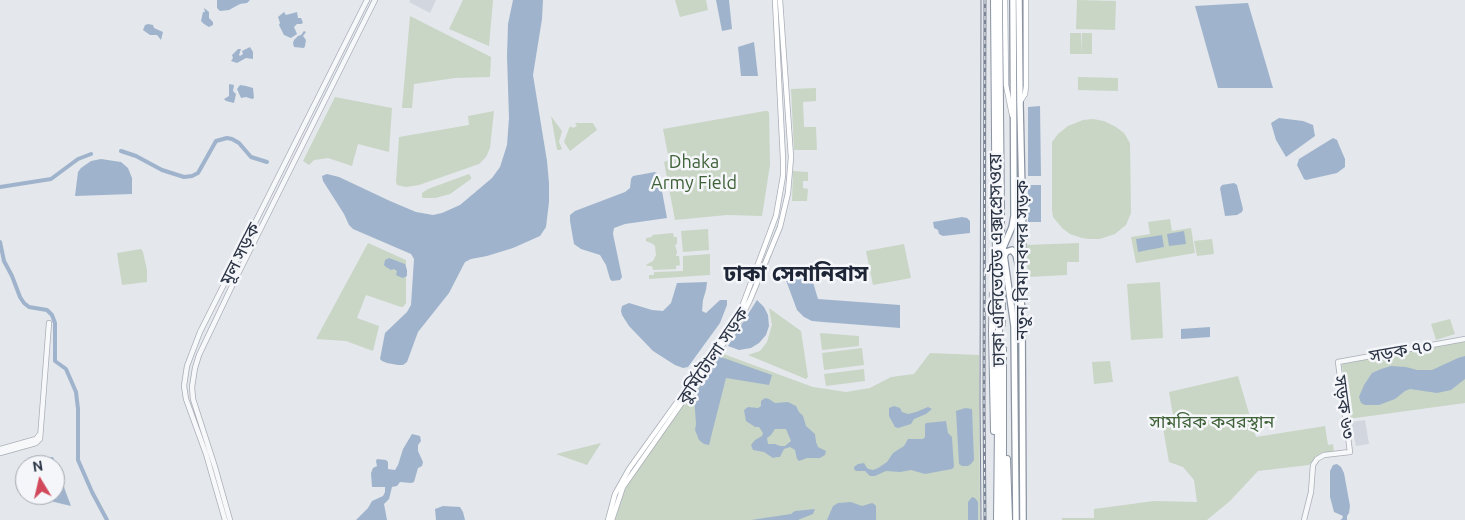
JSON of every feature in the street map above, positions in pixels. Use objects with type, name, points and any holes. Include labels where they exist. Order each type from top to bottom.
[{"type":"highway","name":"ঢাকা এলিভেটেড এক্সপ্রেসওয়ে","points":[[994,0],[998,328],[996,520]]},
{"type":"highway","name":"ঢাকা এলিভেটেড এক্সপ্রেসওয়ে","points":[[999,0],[1004,435],[1003,520]]},
{"type":"highway","name":"নতুন বিমানবন্দর সড়ক","points":[[1013,0],[1020,104],[1023,239],[1020,278],[1023,520]]},
{"type":"highway","name":"নতুন বিমানবন্দর সড়ক","points":[[1016,520],[1014,326],[1003,248],[1012,227],[1014,216],[1013,119],[1019,0]]},
{"type":"highway","points":[[1004,259],[1006,252],[1010,250],[1014,252],[1018,262],[1020,278]]},
{"type":"highway","points":[[996,268],[992,330],[996,520]]},
{"type":"highway","points":[[1004,435],[1008,474],[1009,520]]},
{"type":"main road","name":"কুর্মিটোলা সড়ক","points":[[608,520],[615,494],[629,469],[740,312],[776,216],[783,176],[776,0]]},
{"type":"main road","name":"কুর্মিটোলা সড়ক","points":[[612,520],[623,487],[740,320],[780,227],[788,193],[791,157],[780,0]]},
{"type":"main road","points":[[1005,0],[1006,85],[1013,119]]},
{"type":"main road","points":[[1020,104],[1025,94],[1026,86],[1026,0]]},
{"type":"street","name":"মূল সড়ক","points":[[230,520],[213,468],[186,399],[184,386],[186,371],[200,332],[367,0]]},
{"type":"street","name":"মূল সড়ক","points":[[225,520],[194,399],[192,386],[195,368],[199,355],[375,0]]},
{"type":"street","points":[[285,164],[292,167]]},
{"type":"street","points":[[0,453],[36,443],[39,440],[49,322]]},
{"type":"street","name":"সড়ক ৭০","points":[[1338,362],[1465,339]]},
{"type":"street","name":"সড়ক ৬৩","points":[[1304,520],[1312,492],[1313,465],[1317,459],[1324,455],[1348,452],[1338,362]]},
{"type":"street","points":[[193,419],[200,417]]},
{"type":"street","points":[[0,449],[36,439],[40,433]]},
{"type":"shaded area","points":[[410,0],[436,0],[430,13],[409,2]]},
{"type":"shaded area","points":[[1365,420],[1369,444],[1356,446],[1351,422]]},
{"type":"green space","points":[[463,0],[493,0],[489,46],[449,29]]},
{"type":"green space","points":[[675,0],[706,0],[708,10],[680,17]]},
{"type":"green space","points":[[1077,0],[1116,1],[1115,30],[1076,29]]},
{"type":"green space","points":[[410,16],[491,57],[490,77],[455,78],[414,84],[412,108],[402,108]]},
{"type":"green space","points":[[1070,33],[1081,33],[1081,54],[1070,54]]},
{"type":"green space","points":[[1082,33],[1092,33],[1092,54],[1081,54]]},
{"type":"green space","points":[[1078,77],[1118,78],[1118,91],[1078,90]]},
{"type":"green space","points":[[816,88],[816,101],[803,102],[804,127],[816,127],[817,150],[794,150],[791,89]]},
{"type":"green space","points":[[335,97],[392,108],[389,152],[358,144],[352,166],[328,158],[314,160],[309,165],[303,161]]},
{"type":"green space","points":[[494,111],[490,148],[486,157],[479,164],[419,185],[406,187],[397,185],[399,137],[469,125],[468,116]]},
{"type":"green space","name":"Dhaka Army Field","points":[[765,111],[769,113],[770,165],[762,216],[727,215],[675,220],[664,162],[669,160],[663,129]]},
{"type":"green space","points":[[551,116],[562,131],[559,142],[562,149],[560,150],[557,150]]},
{"type":"green space","points":[[1083,120],[1104,121],[1116,127],[1124,133],[1130,143],[1131,213],[1126,225],[1115,234],[1100,239],[1082,238],[1070,234],[1053,217],[1052,210],[1052,142],[1068,126]]},
{"type":"green space","points":[[575,123],[593,123],[597,130],[570,151],[564,142],[569,128],[577,126]]},
{"type":"green space","points":[[793,171],[808,172],[808,181],[803,181],[803,188],[808,189],[807,201],[792,201]]},
{"type":"green space","points":[[469,174],[471,179],[450,194],[435,198],[422,197],[422,193],[428,189]]},
{"type":"green space","points":[[1170,219],[1172,231],[1191,228],[1195,253],[1136,263],[1131,237],[1150,234],[1148,222]]},
{"type":"green space","points":[[708,229],[709,250],[683,252],[681,231]]},
{"type":"green space","points":[[673,233],[674,237],[677,237],[677,244],[675,245],[676,256],[679,256],[680,265],[676,266],[676,269],[653,270],[652,266],[646,265],[653,261],[656,255],[655,246],[646,241],[646,238],[652,237],[652,235]]},
{"type":"green space","points":[[1212,239],[1214,254],[1197,256],[1194,241]]},
{"type":"green space","points":[[368,243],[406,260],[406,303],[401,307],[366,295],[357,318],[379,326],[373,351],[346,341],[316,339]]},
{"type":"green space","points":[[1079,243],[1079,262],[1067,262],[1067,275],[1028,277],[1026,245]]},
{"type":"green space","points":[[904,244],[911,278],[873,285],[866,251]]},
{"type":"green space","points":[[141,249],[147,270],[147,282],[122,285],[117,253]]},
{"type":"green space","points":[[710,254],[710,275],[649,279],[649,275],[654,275],[654,272],[683,271],[683,256]]},
{"type":"green space","points":[[1160,282],[1163,338],[1131,340],[1127,284]]},
{"type":"green space","points":[[769,308],[801,331],[808,377],[806,379],[748,355],[760,351],[767,342],[772,325]]},
{"type":"green space","points":[[1450,319],[1455,334],[1436,340],[1431,324]]},
{"type":"green space","points":[[820,333],[859,336],[859,346],[822,350]]},
{"type":"green space","points":[[1465,341],[1465,403],[1348,419],[1342,364]]},
{"type":"green space","points":[[862,348],[864,365],[824,370],[822,353]]},
{"type":"green space","points":[[718,352],[813,387],[846,392],[870,388],[891,377],[914,374],[930,353],[979,355],[980,520],[615,520],[623,492]]},
{"type":"green space","points":[[1110,361],[1113,382],[1094,384],[1092,362]]},
{"type":"green space","points":[[864,369],[865,381],[826,386],[824,374]]},
{"type":"green space","name":"সামরিক কবরস্থান","points":[[1238,376],[1256,437],[1325,426],[1328,445],[1333,444],[1334,452],[1323,452],[1309,465],[1258,471],[1230,501],[1207,520],[1062,520],[1062,518],[1094,518],[1094,509],[1154,501],[1197,502],[1194,480],[1183,467],[1169,462],[1163,428],[1166,422],[1174,421],[1169,392]]},
{"type":"green space","points":[[601,443],[587,465],[556,454]]},
{"type":"water","points":[[217,0],[250,0],[229,10],[220,11],[217,8]]},
{"type":"water","points":[[513,0],[543,0],[542,19],[533,75],[549,183],[546,227],[540,236],[513,248],[465,262],[449,293],[418,332],[407,362],[403,365],[387,363],[380,359],[385,333],[407,312],[411,305],[414,259],[411,254],[353,229],[323,181],[322,176],[327,174],[339,177],[416,212],[433,215],[460,205],[492,178],[500,167],[507,145],[509,118],[508,24]]},
{"type":"water","points":[[716,0],[729,0],[732,29],[722,31]]},
{"type":"water","points":[[1248,3],[1273,88],[1218,88],[1195,6]]},
{"type":"water","points":[[204,8],[209,12],[209,18],[213,22],[213,25],[209,27],[201,21],[203,12],[205,12]]},
{"type":"water","points":[[284,12],[286,15],[297,12],[298,18],[301,18],[303,23],[297,24],[294,27],[297,34],[291,38],[284,35],[279,25],[278,17]]},
{"type":"water","points":[[148,24],[163,32],[161,40],[157,35],[150,35],[143,30],[145,25]]},
{"type":"water","points":[[304,31],[306,32],[303,36],[306,40],[304,48],[294,47],[294,40]]},
{"type":"water","points":[[754,42],[758,76],[741,76],[738,47]]},
{"type":"water","points":[[250,47],[253,52],[253,59],[246,58],[237,63],[231,61],[232,55],[238,49],[241,49],[240,56],[243,54],[242,51]]},
{"type":"water","points":[[229,84],[234,85],[233,91],[236,94],[234,103],[224,99],[229,96]]},
{"type":"water","points":[[240,85],[253,88],[254,98],[241,98],[237,89]]},
{"type":"water","points":[[1040,106],[1041,176],[1028,176],[1028,107]]},
{"type":"water","points":[[1279,118],[1303,121],[1313,125],[1315,136],[1286,157],[1276,140],[1271,123]]},
{"type":"water","points":[[1333,138],[1337,140],[1345,159],[1345,167],[1337,173],[1304,179],[1297,165],[1299,159]]},
{"type":"water","points":[[101,159],[121,162],[128,168],[132,178],[132,194],[75,196],[78,172],[91,161]]},
{"type":"water","points":[[655,172],[659,175],[667,218],[625,224],[614,228],[613,234],[622,277],[620,280],[612,281],[600,255],[581,249],[574,244],[570,215],[575,211],[625,192],[630,188],[633,176]]},
{"type":"water","points":[[1234,183],[1237,185],[1243,209],[1237,215],[1225,216],[1220,188],[1222,185]]},
{"type":"water","points":[[1028,185],[1041,185],[1041,222],[1028,222]]},
{"type":"water","points":[[962,217],[970,221],[970,233],[943,236],[934,228],[933,222]]},
{"type":"water","points":[[1184,231],[1186,244],[1169,246],[1167,234]]},
{"type":"water","points":[[1162,235],[1164,247],[1138,252],[1136,239]]},
{"type":"water","points":[[389,258],[405,264],[407,276],[400,277],[396,275],[397,271],[391,270],[384,265],[385,260]]},
{"type":"water","points":[[809,269],[818,299],[900,305],[900,328],[812,321],[804,317],[797,310],[784,275]]},
{"type":"water","points":[[707,282],[702,311],[706,313],[720,300],[727,300],[727,305],[720,323],[688,367],[683,368],[675,365],[653,351],[629,326],[622,315],[622,306],[629,303],[652,310],[663,311],[671,303],[677,283]]},
{"type":"water","points":[[757,300],[764,307],[768,315],[769,326],[766,335],[751,348],[739,350],[728,346]]},
{"type":"water","points":[[1210,327],[1210,337],[1181,339],[1181,329]]},
{"type":"water","points":[[718,356],[772,375],[769,385],[726,378],[709,445],[699,440],[695,430],[694,396]]},
{"type":"water","points":[[1465,356],[1465,379],[1451,390],[1437,393],[1410,389],[1395,399],[1379,405],[1365,405],[1361,403],[1359,397],[1372,373],[1391,366],[1432,370]]},
{"type":"water","points":[[765,398],[775,403],[788,402],[796,406],[803,416],[806,426],[815,434],[818,447],[826,451],[825,455],[820,458],[807,458],[799,461],[795,450],[790,447],[784,449],[780,457],[773,458],[764,452],[753,450],[751,445],[763,433],[759,427],[755,427],[746,421],[744,410],[748,407],[758,408],[761,406],[761,401]],"holes":[[[775,429],[786,429],[791,441],[785,446],[768,444],[767,438]]]},
{"type":"water","points":[[894,406],[908,414],[928,407],[932,409],[914,419],[911,424],[898,428],[895,427],[889,416],[889,408]]},
{"type":"water","points":[[965,408],[972,409],[974,460],[968,466],[962,466],[959,464],[956,411]]},
{"type":"water","points":[[946,421],[948,433],[952,437],[954,467],[952,469],[925,474],[911,470],[900,472],[886,471],[870,476],[865,471],[856,471],[854,469],[858,464],[864,463],[869,469],[878,468],[887,462],[893,453],[904,446],[908,439],[923,439],[925,437],[926,423]]},
{"type":"water","points":[[412,434],[420,436],[421,441],[418,445],[418,451],[423,462],[422,466],[418,468],[414,482],[400,482],[397,486],[392,487],[389,499],[384,504],[387,520],[356,520],[372,501],[383,496],[385,492],[385,487],[372,487],[371,473],[373,468],[377,466],[377,459],[386,460],[388,462],[388,469],[395,470],[403,449]]},
{"type":"water","points":[[1337,464],[1344,473],[1350,506],[1347,520],[1340,520],[1343,516],[1334,512],[1330,497],[1330,471],[1333,465]]},
{"type":"water","points":[[65,490],[71,506],[65,505]]},
{"type":"water","points":[[972,497],[978,502],[978,520],[968,520],[968,502]]},
{"type":"water","points":[[851,502],[862,506],[874,504],[876,506],[876,520],[827,520],[833,506],[838,503]]},
{"type":"water","points":[[443,506],[460,507],[465,520],[436,520],[435,509]]},
{"type":"water","points":[[815,509],[813,514],[798,520],[751,520],[791,514],[795,511]]},
{"type":"waterway","points":[[121,151],[136,156],[162,170],[184,177],[198,173],[216,141],[227,138],[239,143],[251,157],[267,162]]},
{"type":"waterway","points":[[0,187],[51,179],[78,159],[91,154]]},
{"type":"waterway","points":[[0,242],[4,261],[24,303],[29,307],[47,310],[52,315],[55,323],[55,361],[66,369],[76,392],[78,460],[107,520]]},
{"type":"tram line","points":[[981,0],[981,520]]},
{"type":"railway","points":[[985,0],[985,520]]},
{"type":"district","name":"ঢাকা সেনানিবাস","points":[[796,274]]}]
